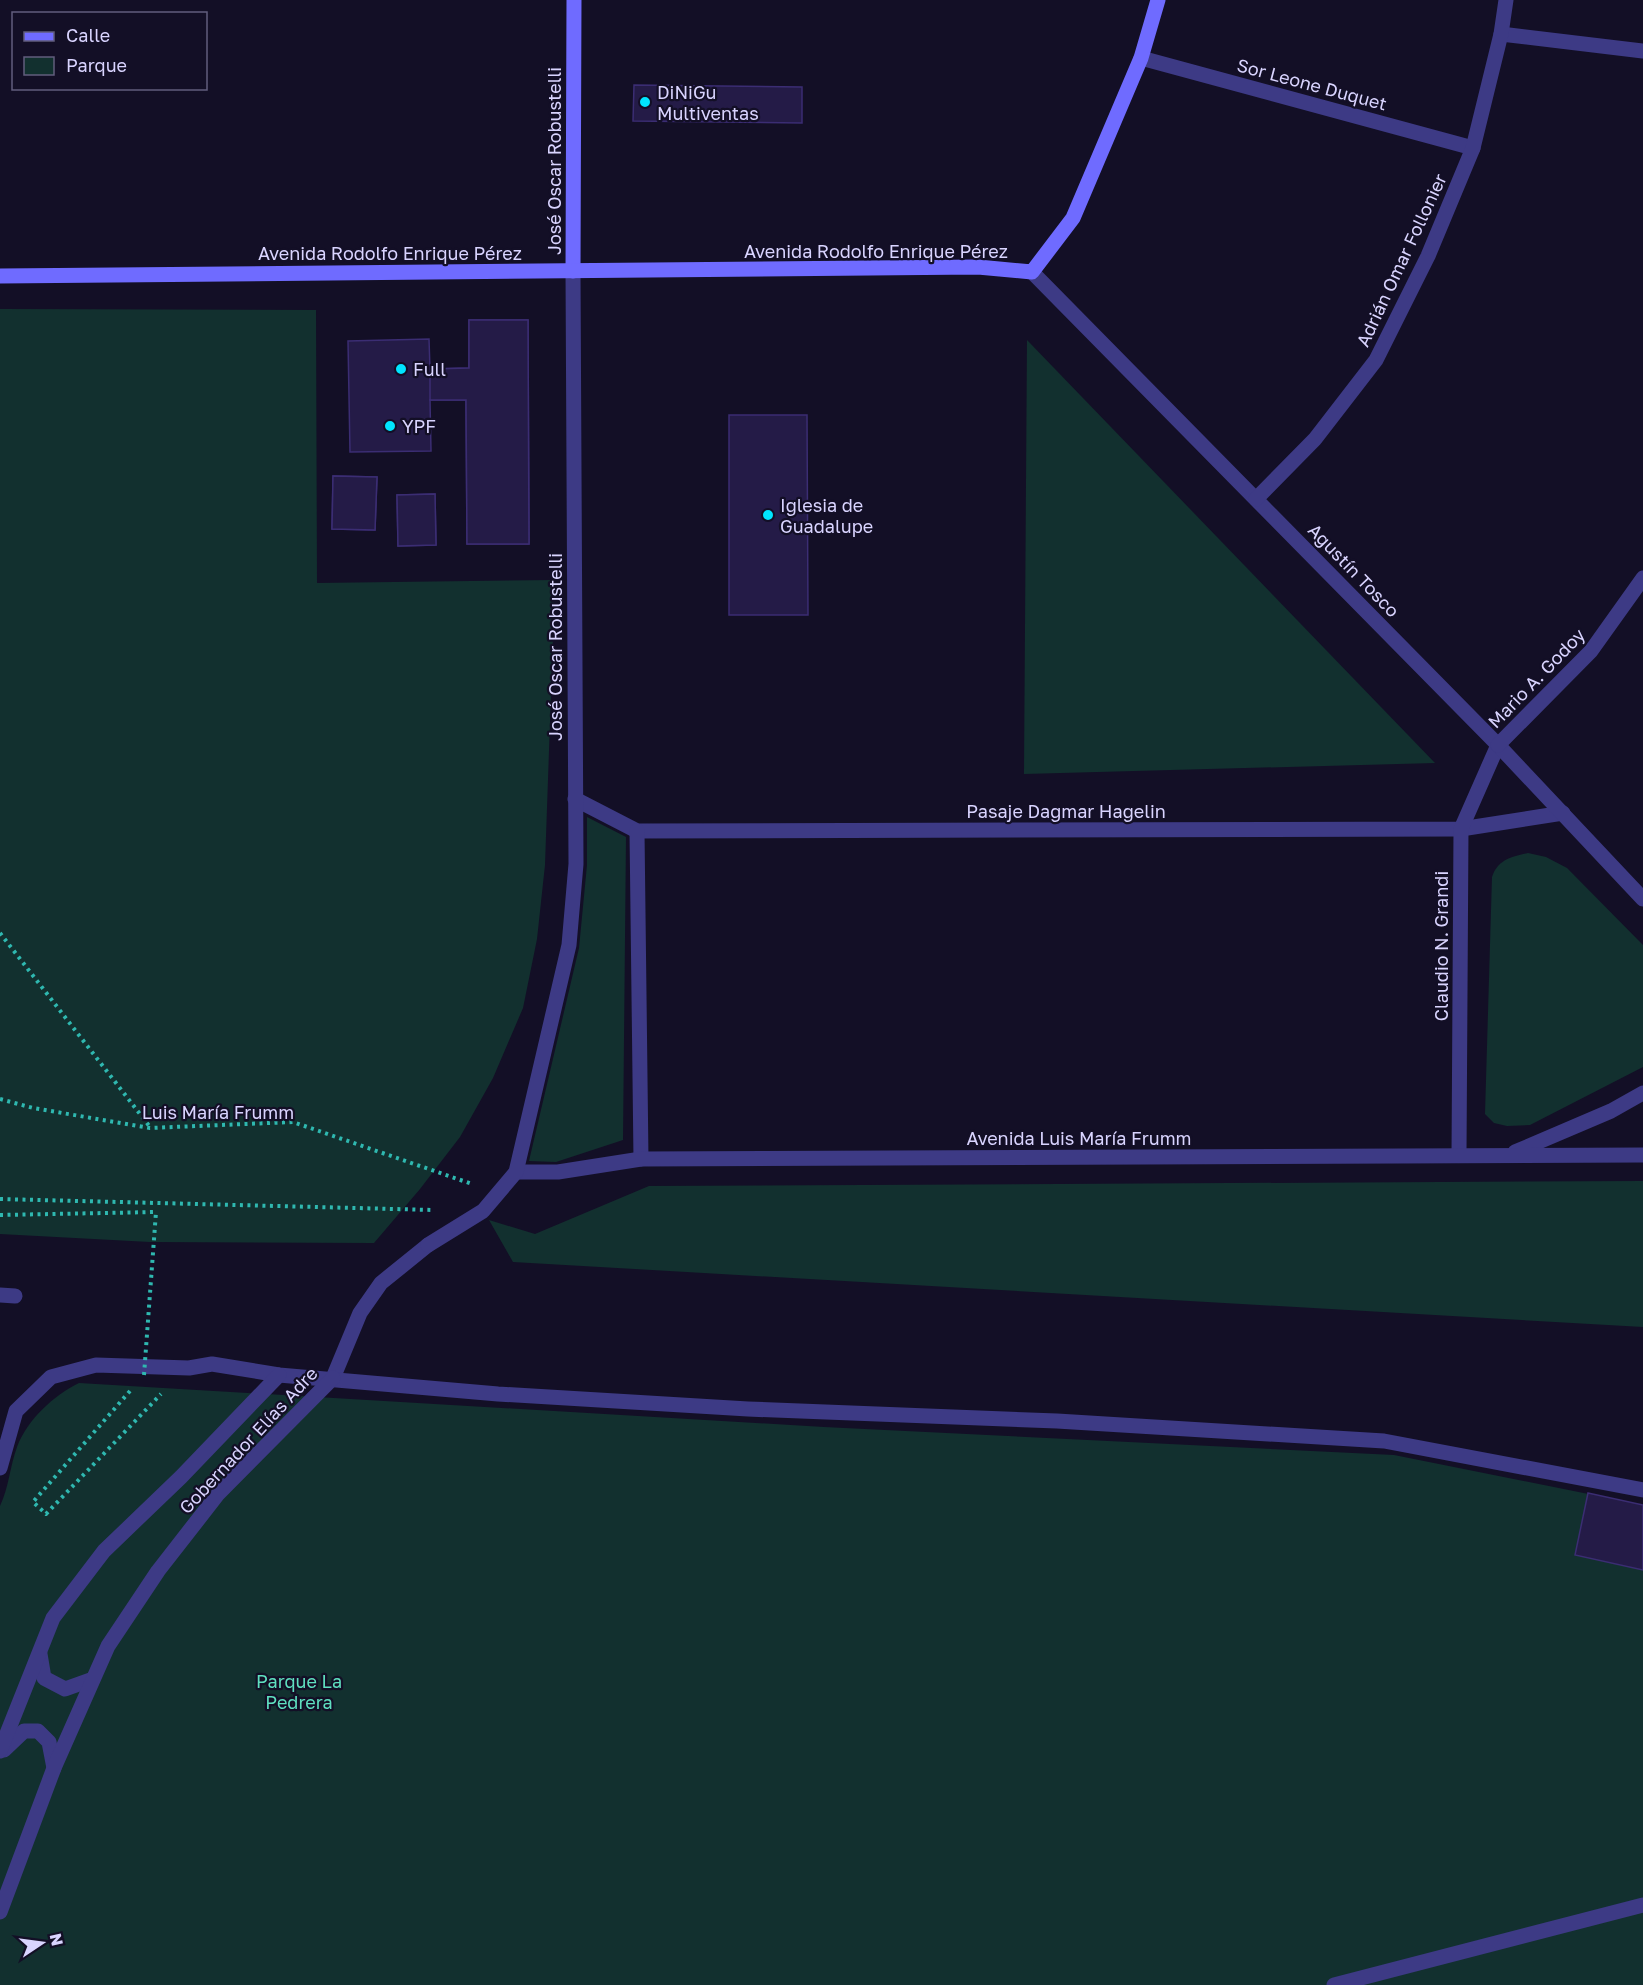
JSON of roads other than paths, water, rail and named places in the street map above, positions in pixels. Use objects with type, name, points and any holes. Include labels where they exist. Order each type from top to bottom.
[{"type":"street","name":"José Oscar Robustelli","points":[[428,1245],[483,1211],[516,1172],[569,945],[576,864],[573,0]]},
{"type":"street","points":[[1032,272],[1072,218],[1141,58],[1158,0]]},
{"type":"street","name":"Adrián Omar Follonier","points":[[1256,499],[1315,439],[1376,360],[1428,256],[1473,148],[1501,34],[1506,0]]},
{"type":"street","points":[[1501,34],[1643,51]]},
{"type":"street","name":"Sor Leone Duquet","points":[[1141,58],[1473,148]]},
{"type":"street","name":"Avenida Rodolfo Enrique Pérez","points":[[0,276],[978,267],[1032,272]]},
{"type":"street","name":"Agustín Tosco","points":[[1032,272],[1498,745],[1643,899]]},
{"type":"street","name":"Mario A. Godoy","points":[[1498,745],[1591,651],[1643,578]]},
{"type":"street","name":"Claudio N. Grandi","points":[[1459,1155],[1461,829],[1498,745]]},
{"type":"street","name":"Pasaje Dagmar Hagelin","points":[[575,800],[637,831],[1461,829],[1563,813]]},
{"type":"street","points":[[637,831],[641,1159]]},
{"type":"street","points":[[1507,1155],[1611,1111],[1643,1093]]},
{"type":"street","name":"Avenida Luis María Frumm","points":[[516,1172],[558,1172],[641,1159],[1643,1155]]},
{"type":"street","name":"Gobernador Elías Adre","points":[[0,1912],[54,1768],[108,1646],[158,1571],[218,1494],[333,1378],[360,1313],[381,1284],[428,1245]]},
{"type":"street","points":[[0,1468],[16,1411],[51,1377],[96,1365],[189,1368],[212,1364],[279,1375],[498,1394],[724,1408],[1057,1421],[1384,1441],[1643,1490]]},
{"type":"street","name":"Gobernador Elías Adre","points":[[0,1752],[53,1618],[104,1551],[181,1477],[279,1375]]},
{"type":"street","points":[[40,1652],[44,1678],[65,1689],[93,1678]]},
{"type":"street","points":[[0,1752],[24,1731],[38,1731],[49,1742],[54,1768]]},
{"type":"street","points":[[1334,1985],[1643,1905]]},
{"type":"place","name":"DiNiGu Multiventas","points":[[645,102]]},
{"type":"place","name":"Full","points":[[401,369]]},
{"type":"place","name":"YPF","points":[[390,426]]},
{"type":"place","name":"Iglesia de Guadalupe","points":[[768,515]]},
{"type":"park label","name":"Parque La Pedrera","points":[[299,1691]]}]
